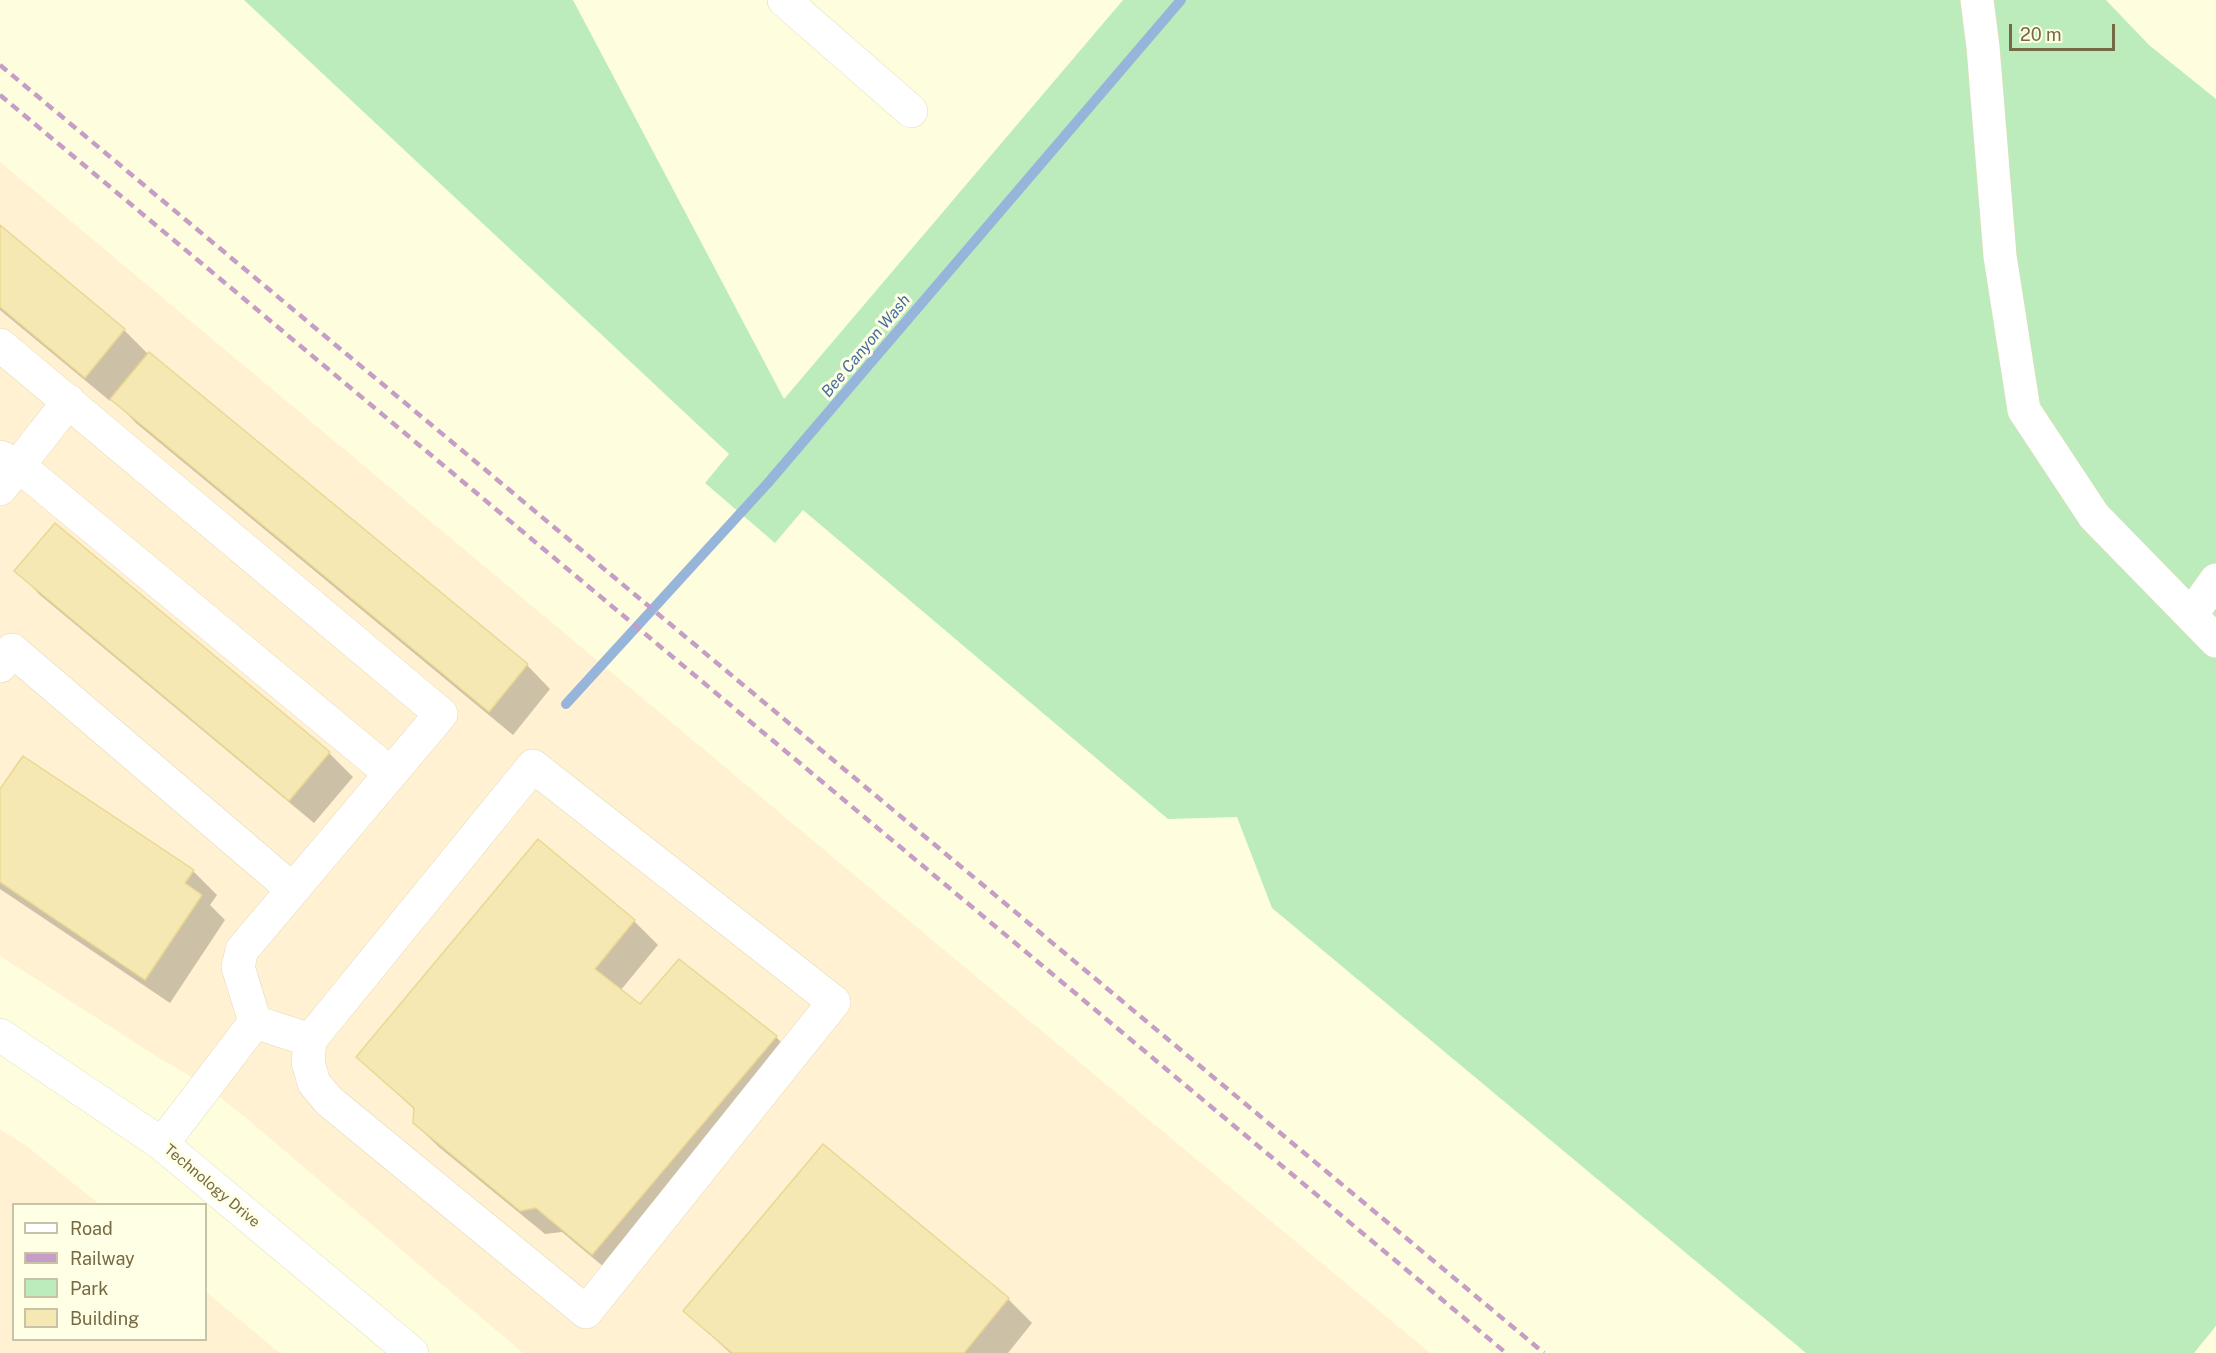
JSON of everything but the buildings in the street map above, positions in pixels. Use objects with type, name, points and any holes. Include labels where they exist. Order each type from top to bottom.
[{"type":"street","points":[[784,0],[911,111]]},
{"type":"street","points":[[1977,0],[2000,256],[2024,410],[2094,516],[2216,641]]},
{"type":"street","points":[[0,345],[441,714],[243,950],[238,968],[255,1022]]},
{"type":"street","points":[[69,401],[6,470],[390,773]]},
{"type":"street","points":[[2190,615],[2216,580]]},
{"type":"street","points":[[0,666],[12,650],[292,889]]},
{"type":"street","points":[[533,766],[834,1002],[585,1312],[329,1101],[314,1083],[308,1062],[310,1040],[533,766]]},
{"type":"street","points":[[255,1022],[310,1040]]},
{"type":"street","points":[[162,1144],[255,1022]]},
{"type":"street","name":"Technology Drive","points":[[0,1035],[162,1144],[412,1353]]},
{"type":"shaded area","points":[[0,162],[1430,1353],[523,1353],[202,1083],[0,956]]},
{"type":"shaded area","points":[[0,1129],[28,1147],[98,1203],[12,1203],[12,1341],[207,1341],[207,1293],[280,1353],[0,1353]]},
{"type":"green space","points":[[244,0],[573,0],[784,399],[1123,0],[2106,0],[2149,45],[2216,99],[2216,1326],[2194,1353],[1806,1353],[1272,908],[1237,817],[1168,819],[803,510],[775,543],[705,483],[729,454]]},
{"type":"waterway","name":"Bee Canyon Wash","points":[[566,704],[767,484],[1181,0]]},
{"type":"railway","points":[[0,65],[1544,1353]]},
{"type":"railway","points":[[0,95],[1506,1353]]}]
